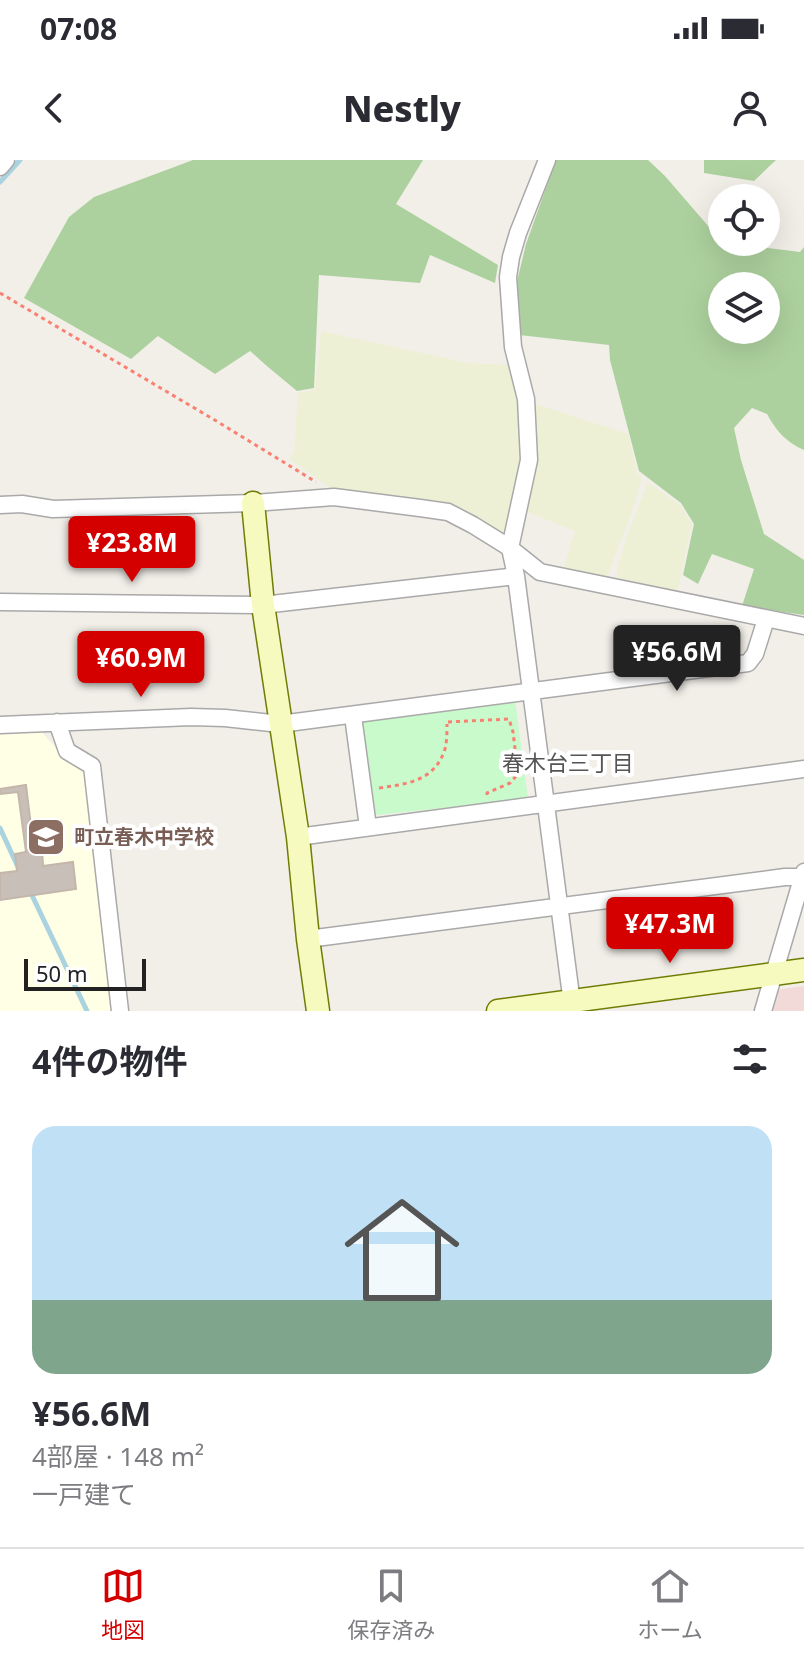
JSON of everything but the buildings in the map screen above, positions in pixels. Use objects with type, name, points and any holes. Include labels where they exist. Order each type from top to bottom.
[{"type":"street","points":[[0,167],[6,160]]},
{"type":"street","points":[[547,160],[518,233],[508,277],[513,347],[526,399],[529,460],[510,548],[573,1006]]},
{"type":"street","points":[[0,505],[22,504],[53,509],[253,503],[334,497],[448,512],[510,548],[540,572],[804,626]]},
{"type":"street","points":[[253,503],[263,605],[298,837],[318,1011]]},
{"type":"street","points":[[0,602],[263,605],[516,576]]},
{"type":"street","points":[[0,725],[191,717],[280,724],[748,663],[755,654],[766,619]]},
{"type":"street","points":[[353,716],[368,827]]},
{"type":"street","points":[[57,722],[67,751],[92,766],[120,1011]]},
{"type":"street","points":[[298,837],[804,769]]},
{"type":"street","points":[[308,939],[803,875],[763,1011]]},
{"type":"street","points":[[498,1011],[573,1006],[804,970]]},
{"type":"path","points":[[0,293],[313,480],[334,497]]},
{"type":"path","points":[[363,791],[410,784],[433,770],[445,749],[448,722],[445,704]]},
{"type":"path","points":[[448,722],[509,719],[518,774],[510,783],[487,793],[489,811]]},
{"type":"shaded area","points":[[321,331],[468,363],[509,365],[520,418],[521,461],[507,532],[499,535],[445,503],[332,489],[289,459],[294,451],[298,393],[315,390]]},
{"type":"shaded area","points":[[536,404],[628,434],[637,473],[642,477],[606,580],[563,569],[575,531],[527,512],[535,464]]},
{"type":"shaded area","points":[[648,482],[680,505],[692,524],[677,593],[617,582],[617,570],[626,539]]},
{"type":"shaded area","name":"町立春木中学校","points":[[41,731],[64,757],[84,769],[115,1011],[0,1011],[0,732]]},
{"type":"shaded area","points":[[804,986],[804,1011],[771,1011],[781,989]]},
{"type":"green space","points":[[193,160],[423,160],[396,204],[498,265],[495,283],[430,255],[420,283],[319,275],[314,388],[297,391],[250,351],[215,374],[158,336],[131,359],[24,298],[69,217],[94,197]]},
{"type":"green space","points":[[556,160],[648,160],[708,226],[708,256],[780,256],[780,249],[800,252],[804,247],[804,450],[782,436],[767,414],[752,408],[734,428],[764,534],[804,560],[804,615],[742,606],[754,569],[712,554],[698,584],[683,575],[694,524],[681,503],[639,471],[610,360],[609,345],[519,335],[515,290],[526,244]]},
{"type":"green space","points":[[704,160],[776,160],[754,181],[704,173]]},
{"type":"green space","points":[[515,699],[528,799],[376,815],[362,719]]},
{"type":"waterway","points":[[0,182],[20,160]]},
{"type":"waterway","points":[[0,828],[18,867]]},
{"type":"waterway","points":[[30,891],[87,1011]]},
{"type":"place","name":"町立春木中学校","points":[[46,837]]},
{"type":"district","name":"春木台三丁目","points":[[568,763]]}]
